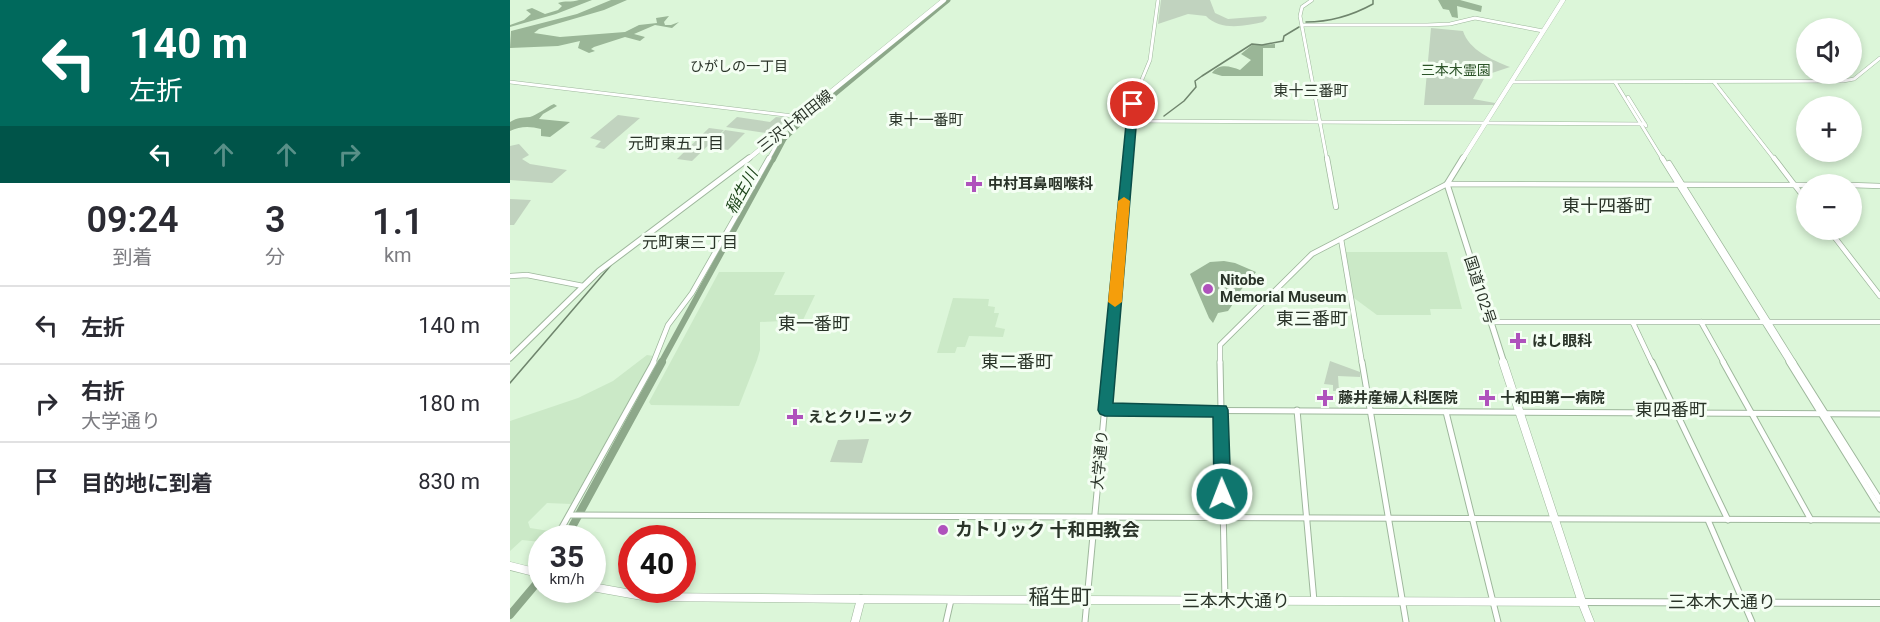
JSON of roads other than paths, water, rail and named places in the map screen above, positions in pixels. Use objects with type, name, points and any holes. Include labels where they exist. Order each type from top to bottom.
[{"type":"main road","name":"三沢十和田線","points":[[510,358],[613,259],[783,133],[944,0]]},
{"type":"main road","points":[[1447,184],[1563,0]]},
{"type":"main road","name":"国道102号","points":[[1447,184],[1490,322],[1590,622]]},
{"type":"main road","points":[[510,566],[528,570]]},
{"type":"main road","name":"三本木大通り","points":[[606,590],[648,597],[1088,601],[1880,603]]},
{"type":"main road","points":[[855,622],[861,599]]},
{"type":"street","name":"大学通り","points":[[1085,622],[1133,101],[1150,60],[1158,0]]},
{"type":"street","points":[[1312,0],[1302,7],[1302,25],[1336,207]]},
{"type":"street","points":[[1302,25],[1427,25],[1450,24],[1479,18],[1543,31]]},
{"type":"street","points":[[1512,82],[1851,81],[1880,58]]},
{"type":"street","points":[[510,82],[802,117]]},
{"type":"street","points":[[1617,82],[1880,500]]},
{"type":"street","points":[[1714,82],[1795,185]]},
{"type":"street","points":[[1132,121],[1643,124]]},
{"type":"street","points":[[565,525],[656,358],[668,326],[692,293],[783,133]]},
{"type":"street","points":[[1225,600],[1220,345],[1312,254],[1447,184],[1795,185]]},
{"type":"street","points":[[1862,185],[1880,186]]},
{"type":"street","points":[[1341,238],[1406,622]]},
{"type":"street","points":[[1837,240],[1880,296]]},
{"type":"street","points":[[510,276],[527,275],[583,286]]},
{"type":"street","points":[[1490,322],[1880,322]]},
{"type":"street","points":[[1701,322],[1811,520]]},
{"type":"street","points":[[1633,323],[1728,519]]},
{"type":"street","points":[[1105,410],[1880,414]]},
{"type":"street","points":[[1297,410],[1314,601]]},
{"type":"street","points":[[1446,412],[1498,622]]},
{"type":"street","points":[[1824,414],[1880,509]]},
{"type":"street","points":[[572,514],[1880,520]]},
{"type":"street","points":[[1707,520],[1752,622]]},
{"type":"street","points":[[946,622],[951,600]]},
{"type":"waterway","name":"稲生川","points":[[773,160],[784,139],[802,121],[948,0]]},
{"type":"waterway","points":[[1306,22],[1349,15],[1373,4],[1373,0]]},
{"type":"waterway","points":[[1164,116],[1184,101],[1196,87],[1195,81],[1202,76],[1252,44],[1262,45],[1283,41],[1284,36],[1299,27]]},
{"type":"waterway","name":"稲生川","points":[[661,363],[773,158]]},
{"type":"waterway","points":[[510,383],[612,264]]},
{"type":"waterway","name":"稲生川","points":[[573,525],[662,362]]},
{"type":"waterway","name":"稲生川","points":[[510,615],[528,594]]},
{"type":"place","name":"中村耳鼻咽喉科","points":[[974,184]]},
{"type":"place","name":"Nitobe Memorial Museum","points":[[1208,289]]},
{"type":"place","name":"はし眼科","points":[[1518,341]]},
{"type":"place","name":"藤井産婦人科医院","points":[[1325,398]]},
{"type":"place","name":"十和田第一病院","points":[[1487,398]]},
{"type":"place","name":"えとクリニック","points":[[795,417]]},
{"type":"place","name":"カトリック 十和田教会","points":[[943,530]]},
{"type":"district","name":"ひがしの一丁目","points":[[739,66]]},
{"type":"district","name":"東十三番町","points":[[1311,91]]},
{"type":"district","name":"東十一番町","points":[[926,120]]},
{"type":"district","name":"元町東五丁目","points":[[676,143]]},
{"type":"district","name":"東十四番町","points":[[1607,206]]},
{"type":"district","name":"元町東三丁目","points":[[690,242]]},
{"type":"district","name":"東三番町","points":[[1312,319]]},
{"type":"district","name":"東一番町","points":[[814,324]]},
{"type":"district","name":"東二番町","points":[[1017,362]]},
{"type":"district","name":"東四番町","points":[[1671,410]]},
{"type":"district","name":"稲生町","points":[[1060,597]]},
{"type":"park label","name":"三本木霊園","points":[[1456,70]]}]
